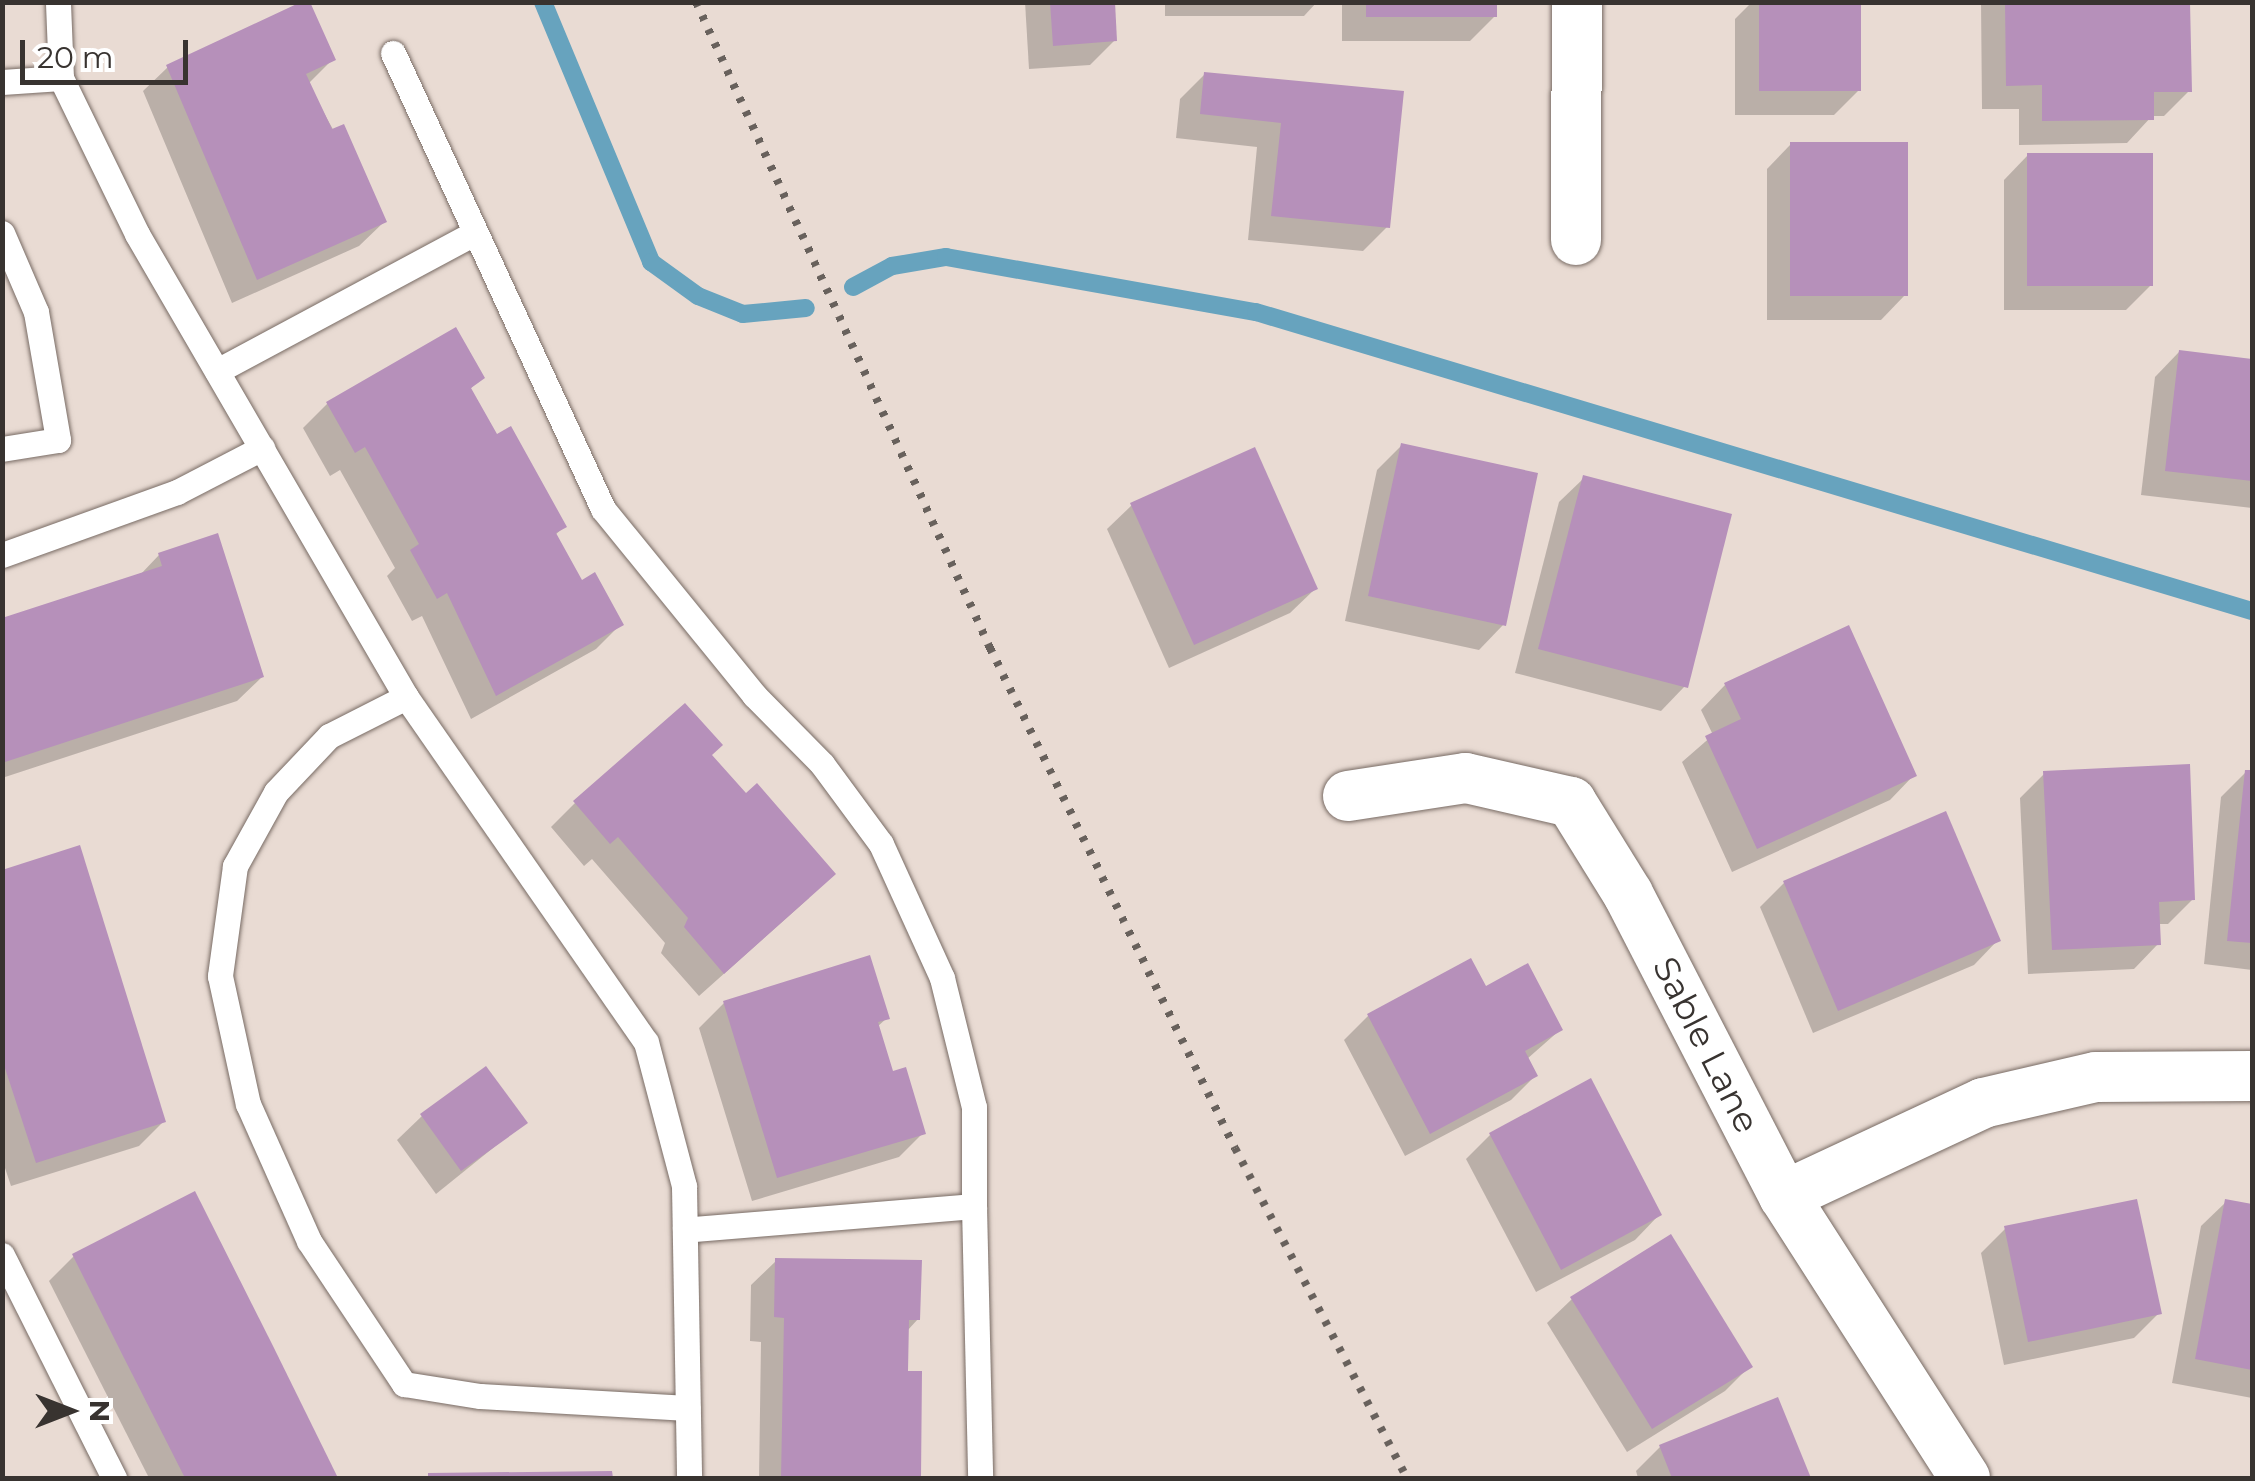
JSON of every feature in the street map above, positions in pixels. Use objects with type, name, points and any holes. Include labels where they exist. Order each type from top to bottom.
[{"type":"street","points":[[1576,240],[1578,2]]},
{"type":"street","name":"Sable Lane","points":[[1348,796],[1466,778],[1571,802],[1628,894],[1784,1196],[1966,1478]]},
{"type":"street","points":[[1784,1196],[1984,1103],[2096,1077],[2252,1076]]},
{"type":"lane","points":[[58,2],[61,78],[138,234],[406,697],[646,1042],[684,1186],[689,1478]]},
{"type":"lane","points":[[393,53],[603,509],[754,695],[822,764],[881,844],[942,978],[974,1107],[980,1478]]},
{"type":"lane","points":[[2,82],[61,78]]},
{"type":"lane","points":[[2,233],[36,312],[58,440],[2,449]]},
{"type":"lane","points":[[217,371],[474,233]]},
{"type":"lane","points":[[2,555],[177,492],[262,448]]},
{"type":"lane","points":[[406,697],[329,736],[276,792],[236,866],[220,976],[248,1104],[309,1242],[404,1384],[480,1396],[688,1408]]},
{"type":"lane","points":[[685,1230],[974,1206]]},
{"type":"lane","points":[[2,1256],[114,1478]]},
{"type":"building","points":[[301,2],[310,2],[336,60],[306,74],[332,129],[344,124],[387,222],[257,280],[166,65]]},
{"type":"building","points":[[1050,2],[1115,2],[1117,41],[1053,46]]},
{"type":"building","points":[[1366,2],[1497,2],[1497,17],[1366,17]]},
{"type":"building","points":[[1759,2],[1861,2],[1861,91],[1759,91]]},
{"type":"building","points":[[2005,2],[2190,2],[2192,92],[2154,92],[2154,120],[2042,121],[2042,85],[2006,86]]},
{"type":"building","points":[[1204,72],[1404,91],[1390,228],[1271,216],[1281,123],[1200,114]]},
{"type":"building","points":[[1790,142],[1908,142],[1908,296],[1790,296]]},
{"type":"building","points":[[2027,153],[2153,153],[2153,286],[2027,286]]},
{"type":"building","points":[[456,327],[485,378],[471,388],[497,434],[511,426],[567,527],[556,533],[582,580],[595,572],[624,625],[496,696],[447,593],[437,599],[410,550],[419,544],[365,447],[355,453],[326,402]]},
{"type":"building","points":[[2179,350],[2252,359],[2252,481],[2165,471]]},
{"type":"building","points":[[1401,443],[1538,473],[1506,626],[1368,596]]},
{"type":"building","points":[[1255,447],[1318,589],[1194,645],[1130,503]]},
{"type":"building","points":[[1583,475],[1732,514],[1688,688],[1538,649]]},
{"type":"building","points":[[218,533],[264,677],[2,763],[2,618],[162,566],[158,553]]},
{"type":"building","points":[[1849,625],[1917,776],[1757,849],[1705,736],[1741,719],[1724,683]]},
{"type":"building","points":[[685,703],[723,745],[712,755],[746,793],[757,783],[836,874],[724,974],[684,927],[688,918],[618,837],[610,844],[573,801]]},
{"type":"building","points":[[2190,764],[2195,900],[2159,902],[2161,945],[2052,950],[2043,771]]},
{"type":"building","points":[[2245,770],[2252,770],[2252,943],[2227,941]]},
{"type":"building","points":[[1946,811],[2001,941],[1838,1011],[1783,881]]},
{"type":"building","points":[[80,845],[166,1122],[36,1163],[2,1059],[2,870]]},
{"type":"building","points":[[870,955],[890,1019],[878,1022],[893,1071],[906,1067],[926,1134],[777,1178],[723,1001]]},
{"type":"building","points":[[1471,958],[1486,986],[1528,963],[1563,1030],[1525,1051],[1538,1076],[1430,1134],[1367,1014]]},
{"type":"building","points":[[486,1066],[528,1123],[461,1171],[420,1114]]},
{"type":"building","points":[[1591,1078],[1662,1215],[1561,1270],[1489,1133]]},
{"type":"building","points":[[195,1191],[338,1478],[185,1478],[72,1254]]},
{"type":"building","points":[[2137,1199],[2162,1314],[2028,1342],[2004,1226]]},
{"type":"building","points":[[2225,1199],[2252,1204],[2252,1370],[2195,1359]]},
{"type":"building","points":[[1671,1234],[1753,1367],[1652,1429],[1570,1297]]},
{"type":"building","points":[[775,1258],[922,1260],[920,1320],[909,1320],[908,1371],[922,1371],[921,1478],[781,1478],[784,1318],[774,1317]]},
{"type":"building","points":[[1778,1397],[1811,1478],[1672,1478],[1659,1445]]},
{"type":"building","points":[[612,1471],[613,1478],[428,1478],[428,1473]]},
{"type":"waterway","points":[[543,2],[651,262],[698,296],[743,314],[806,308]]},
{"type":"waterway","points":[[853,287],[892,266],[946,257],[1256,312],[2252,611]]},
{"type":"railway","points":[[696,2],[990,648],[1235,1148],[1407,1478]]}]
